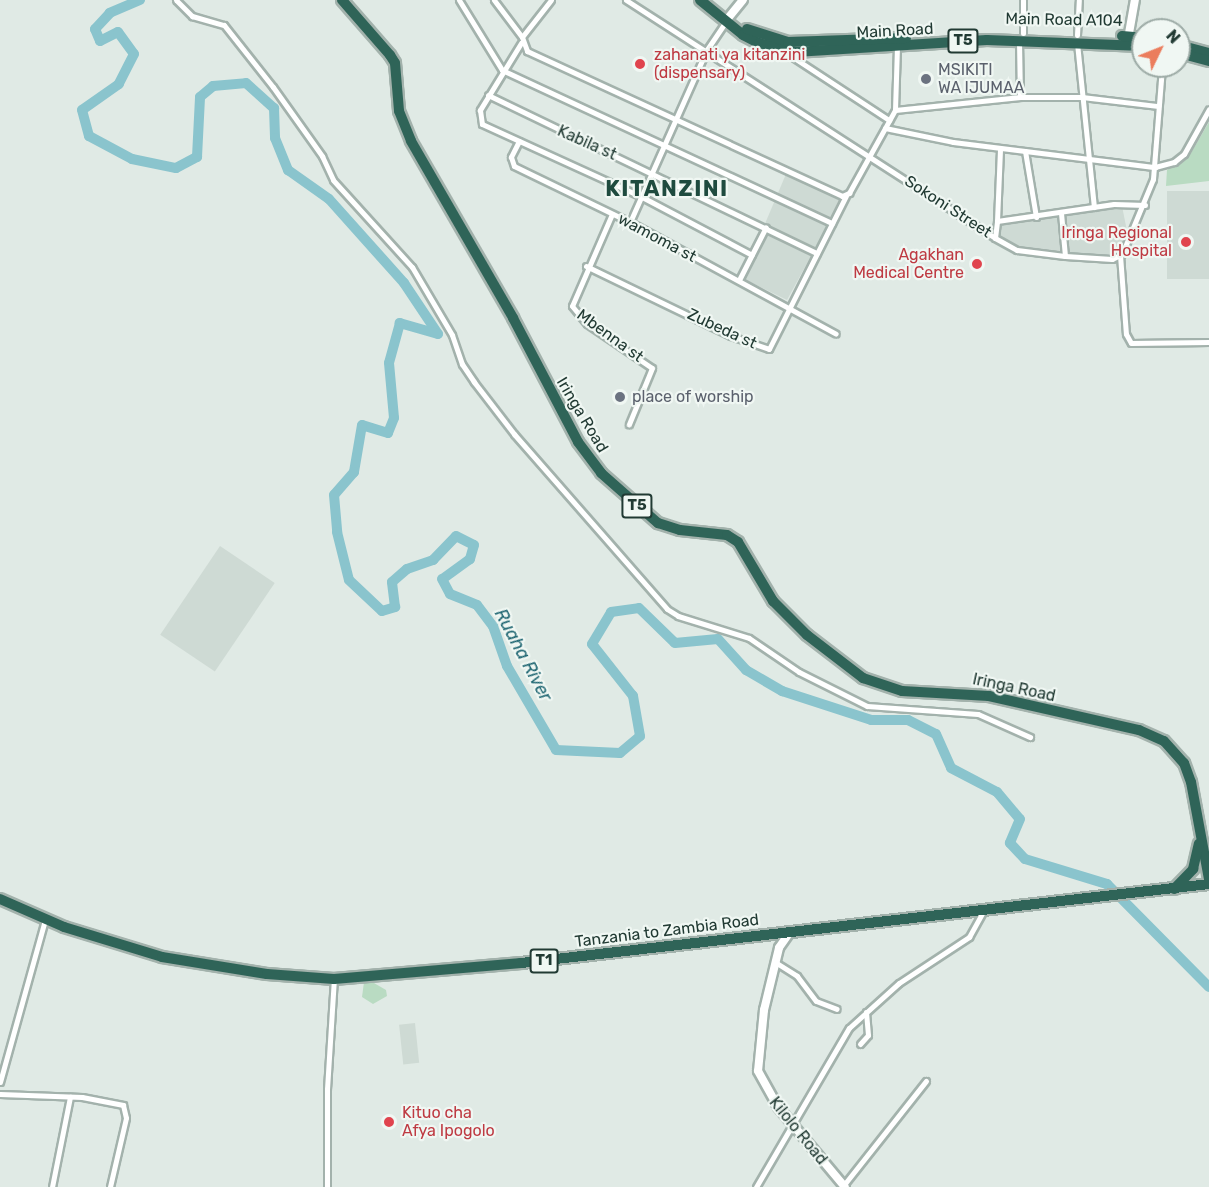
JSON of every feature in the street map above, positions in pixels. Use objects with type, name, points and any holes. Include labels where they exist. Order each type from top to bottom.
[{"type":"highway","name":"Iringa Road","points":[[342,0],[395,63],[399,111],[411,141],[513,318],[578,442],[601,473],[634,504],[668,527],[727,536],[738,542],[773,601],[807,635],[863,678],[902,691],[989,696],[1151,735],[1175,750],[1184,763],[1191,782],[1204,861]]},
{"type":"highway","name":"T5","points":[[700,0],[727,19]]},
{"type":"highway","name":"Main Road A104","points":[[709,0],[727,19],[784,46],[1021,37]]},
{"type":"highway","name":"Main Road","points":[[784,46],[897,45],[1021,37],[1131,42]]},
{"type":"highway","name":"Main Road A104","points":[[1127,40],[1131,40]]},
{"type":"highway","points":[[1191,48],[1209,53]]},
{"type":"highway","points":[[1191,57],[1209,61]]},
{"type":"highway","name":"T5","points":[[1204,861],[1206,882]]},
{"type":"highway","points":[[1174,888],[1204,861]]},
{"type":"highway","name":"T1","points":[[1174,888],[1206,882]]},
{"type":"highway","name":"Tanzania to Zambia Road","points":[[0,899],[45,920],[162,957],[267,974],[334,979],[502,966],[1097,899],[1174,888]]},
{"type":"main road","points":[[727,19],[743,0]]},
{"type":"main road","points":[[1127,40],[1135,0]]},
{"type":"main road","name":"Kilolo Road","points":[[790,932],[775,962],[759,1035],[758,1071],[765,1089],[844,1186]]},
{"type":"street","points":[[176,0],[192,16],[224,25],[273,87],[322,156],[333,180],[412,267],[452,335],[462,364],[474,382],[514,434],[667,609],[678,616],[749,638],[799,672],[867,706],[978,714],[1030,736]]},
{"type":"street","points":[[459,0],[502,70],[832,223]]},
{"type":"street","points":[[494,0],[521,40],[537,57],[846,196]]},
{"type":"street","points":[[551,0],[502,70],[488,95],[478,120],[642,197],[752,255]]},
{"type":"street","name":"Sokoni Street","points":[[626,0],[1017,250],[1112,259],[1120,255]]},
{"type":"street","points":[[1020,97],[1023,0]]},
{"type":"street","points":[[1079,0],[1077,38],[1094,207]]},
{"type":"street","points":[[630,222],[677,121],[706,51],[727,19]]},
{"type":"street","points":[[897,45],[895,110],[1020,97],[1082,97],[1158,105]]},
{"type":"street","points":[[784,46],[889,120]]},
{"type":"street","points":[[1161,78],[1155,167],[1145,205],[1120,255],[1126,334],[1131,343],[1209,342]]},
{"type":"street","name":"Kabila st","points":[[488,95],[817,253]]},
{"type":"street","points":[[885,128],[1025,152],[1155,167],[1174,162],[1184,154],[1209,109]]},
{"type":"street","name":"Zubeda st","points":[[586,266],[764,348],[773,345],[846,196],[895,110]]},
{"type":"street","name":"wamoma st","points":[[519,141],[512,158],[514,166],[630,222],[791,307],[836,334]]},
{"type":"street","points":[[995,238],[998,221],[1000,148]]},
{"type":"street","points":[[1025,152],[1036,217]]},
{"type":"street","points":[[998,221],[1094,207],[1145,205]]},
{"type":"street","points":[[1061,213],[1065,256]]},
{"type":"street","name":"Mbenna st","points":[[612,214],[586,266],[573,299],[575,314],[652,368],[628,424]]},
{"type":"street","points":[[739,280],[766,227]]},
{"type":"street","points":[[756,1187],[794,1127],[845,1032],[912,973],[969,937],[984,910]]},
{"type":"street","points":[[0,1082],[45,920]]},
{"type":"street","points":[[775,962],[797,976],[816,1001],[837,1009]]},
{"type":"street","points":[[327,1187],[327,1089],[334,979]]},
{"type":"street","points":[[860,1044],[868,1035],[866,1012]]},
{"type":"street","points":[[844,1186],[926,1082]]},
{"type":"street","points":[[0,1094],[115,1101],[125,1107],[110,1187]]},
{"type":"street","points":[[52,1187],[70,1097]]},
{"type":"shaded area","points":[[786,174],[842,199],[787,300],[742,278]]},
{"type":"shaded area","name":"Iringa Regional Hospital","points":[[1167,191],[1209,191],[1209,279],[1167,279]]},
{"type":"shaded area","points":[[1121,201],[1128,236],[1119,254],[1068,254],[1016,248],[998,237],[998,222]]},
{"type":"shaded area","points":[[220,546],[275,583],[215,672],[160,635]]},
{"type":"shaded area","points":[[415,1023],[419,1063],[403,1064],[399,1025]]},
{"type":"green space","points":[[1209,122],[1209,181],[1166,186],[1167,170],[1191,153]]},
{"type":"green space","points":[[364,982],[374,983],[386,990],[387,996],[373,1004],[362,997]]},
{"type":"waterway","name":"Ruaha River","points":[[140,0],[110,13],[95,29],[100,41],[118,32],[134,54],[119,84],[82,110],[89,136],[132,159],[176,168],[197,157],[200,97],[213,86],[246,83],[274,108],[275,138],[288,170],[329,199],[404,283],[438,334],[400,323],[389,363],[394,418],[388,433],[362,425],[354,472],[334,495],[337,532],[349,580],[382,611],[395,607],[392,582],[407,569],[433,560],[456,536],[474,545],[470,559],[442,579],[450,594],[477,605],[493,626],[507,666],[556,750],[620,753],[640,736],[633,696],[592,644],[611,612],[639,608],[675,643],[718,639],[746,670],[782,691],[871,720],[908,720],[936,734],[951,768],[997,792],[1020,819],[1010,843],[1025,859],[1107,884],[1209,987]]},
{"type":"place","name":"zahanati ya kitanzini (dispensary)","points":[[640,64]]},
{"type":"place","name":"MSIKITI WA IJUMAA","points":[[926,79]]},
{"type":"place","name":"Iringa Regional Hospital","points":[[1186,242]]},
{"type":"place","name":"Agakhan Medical Centre","points":[[977,264]]},
{"type":"place","name":"place of worship","points":[[620,397]]},
{"type":"place","name":"Kituo cha Afya Ipogolo","points":[[389,1122]]},
{"type":"district","name":"KITANZINI","points":[[667,189]]}]
